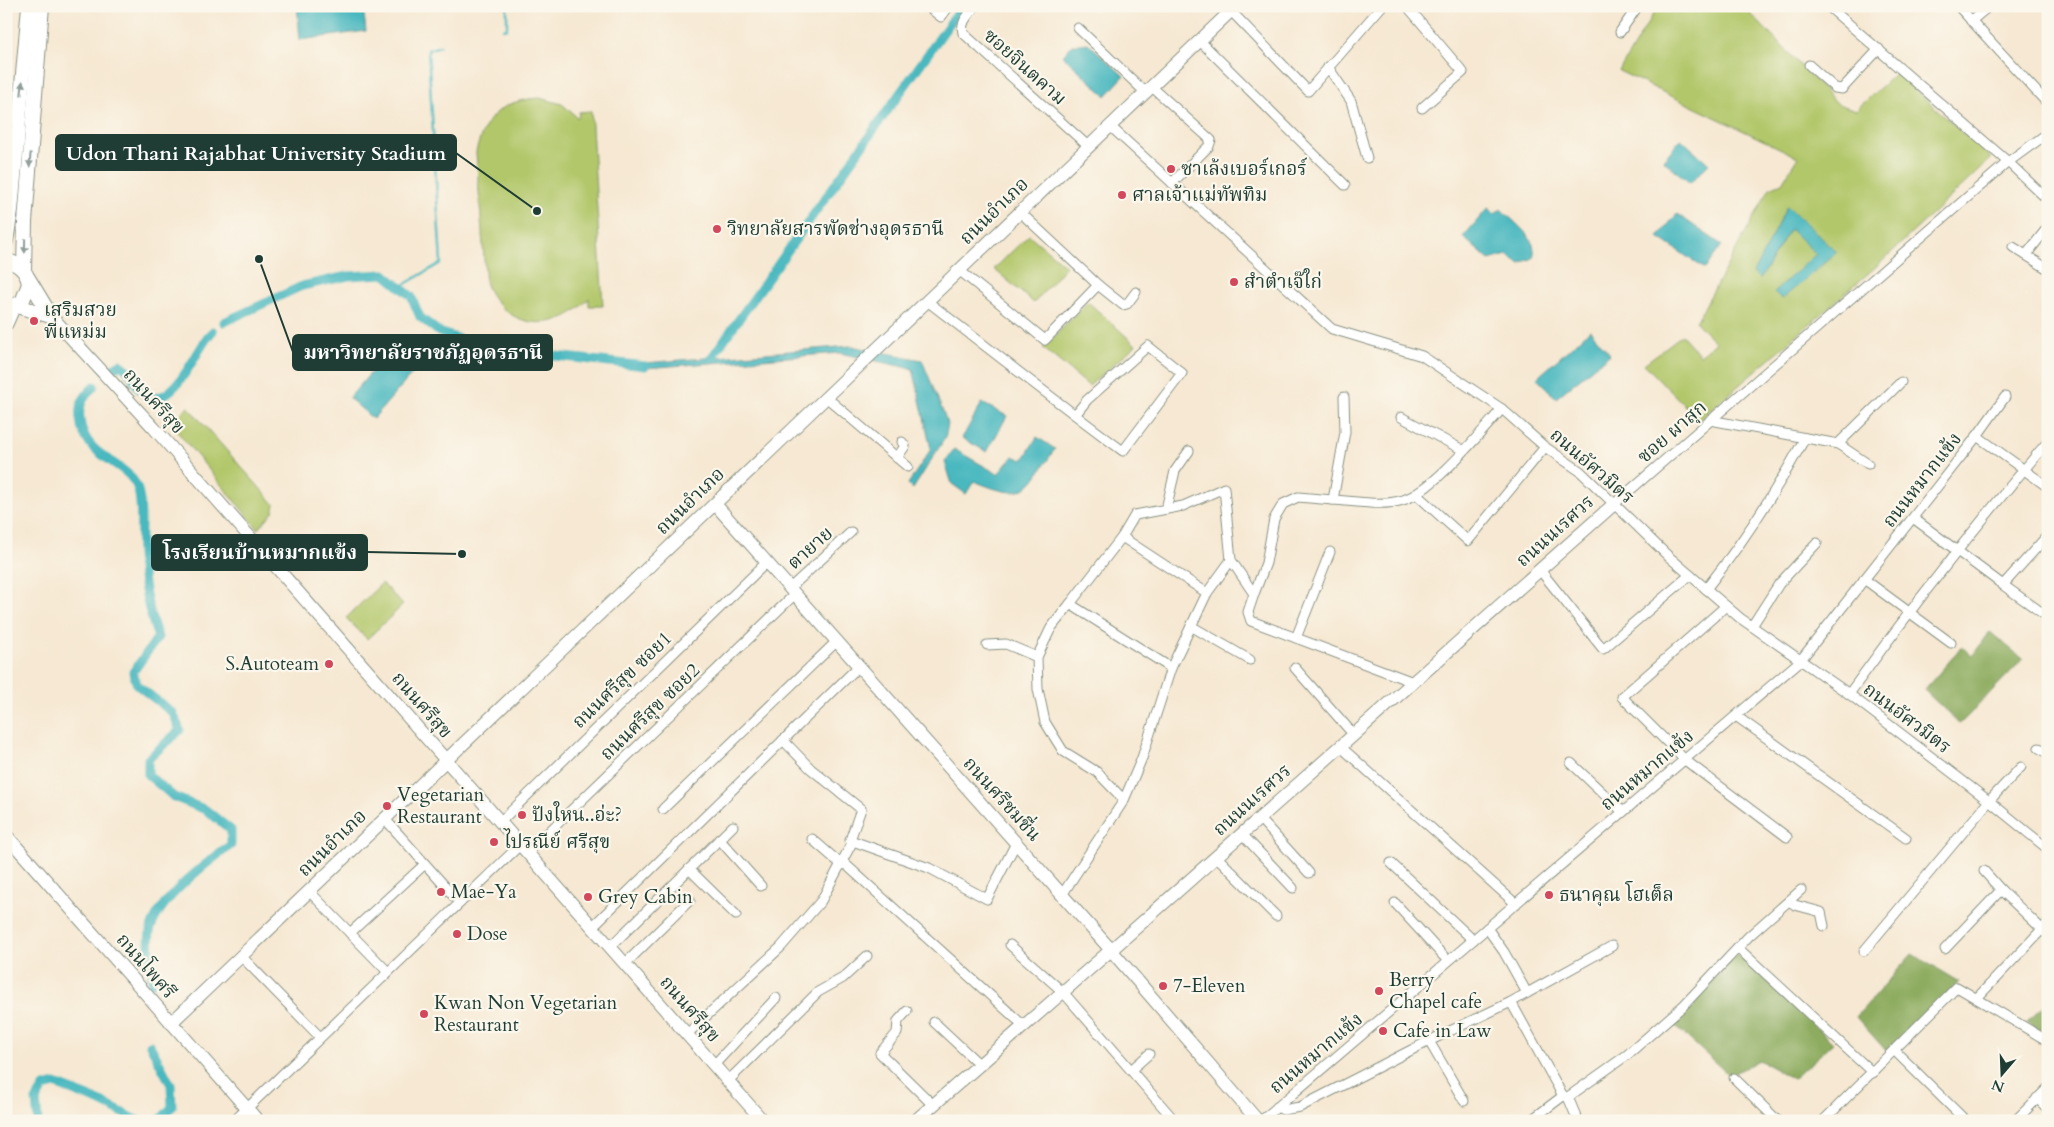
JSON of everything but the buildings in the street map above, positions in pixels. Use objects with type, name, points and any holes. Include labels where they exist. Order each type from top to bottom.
[{"type":"main road","points":[[6,241],[11,210],[29,6]]},
{"type":"main road","points":[[6,322],[12,307],[28,291],[25,222],[42,6]]},
{"type":"main road","points":[[6,261],[18,265],[26,274],[51,316]]},
{"type":"main road","points":[[12,307],[36,309],[51,316]]},
{"type":"street","points":[[927,6],[941,18],[949,6]]},
{"type":"street","name":"ซอยจินตคาม","points":[[975,6],[961,27],[963,33],[1089,147]]},
{"type":"street","points":[[1234,8],[1308,91],[1382,6]]},
{"type":"street","points":[[1407,6],[1463,72],[1422,108]]},
{"type":"street","points":[[1620,32],[1638,6]]},
{"type":"street","points":[[1828,6],[2008,162],[2048,200]]},
{"type":"street","points":[[1958,6],[2048,104]]},
{"type":"street","points":[[1971,21],[1989,6]]},
{"type":"street","name":"ถนนอำเภอ","points":[[171,1023],[1234,8]]},
{"type":"street","points":[[1078,28],[1149,90],[1211,140],[1209,146],[1172,183]]},
{"type":"street","points":[[1200,41],[1345,185]]},
{"type":"street","points":[[1809,64],[1835,88],[1842,89],[1879,50]]},
{"type":"street","points":[[1328,67],[1351,101],[1367,158]]},
{"type":"street","name":"ถนนอัศวมิตร","points":[[1110,126],[1332,329],[1422,356],[1502,409],[1545,447],[1580,471],[1613,505],[1690,576],[1726,606],[1800,661],[1849,694],[1989,801],[2048,849]]},
{"type":"street","name":"ซอย ผาสุก","points":[[1613,505],[2008,162],[2048,133]]},
{"type":"street","points":[[1020,212],[1098,285],[1123,305],[1136,292]]},
{"type":"street","points":[[2026,255],[2048,227]]},
{"type":"street","points":[[2013,247],[2048,269]]},
{"type":"street","points":[[959,270],[1045,340],[1098,285]]},
{"type":"street","points":[[927,301],[1075,415],[1123,451],[1182,373],[1148,346],[1087,400],[1075,415]]},
{"type":"street","name":"ถนนศรีสุข","points":[[51,316],[154,428],[763,1121]]},
{"type":"street","points":[[1838,444],[1901,382]]},
{"type":"street","points":[[826,397],[908,467]]},
{"type":"street","points":[[1333,500],[1345,432],[1344,397]]},
{"type":"street","name":"ถนนหมากแข้ง","points":[[1260,1121],[1800,661],[1977,436],[2004,398]]},
{"type":"street","points":[[1413,682],[1251,621],[1248,612],[1266,564],[1274,519],[1283,504],[1298,497],[1370,503],[1402,501],[1416,494],[1463,450],[1502,409]]},
{"type":"street","points":[[1401,417],[1463,450]]},
{"type":"street","points":[[1710,420],[1838,444],[1868,464]]},
{"type":"street","points":[[1977,436],[2048,487]]},
{"type":"street","points":[[1706,589],[1756,522],[1805,438]]},
{"type":"street","points":[[897,458],[904,450],[905,446],[902,442]]},
{"type":"street","points":[[1849,694],[1908,612],[2045,444],[2048,446]]},
{"type":"street","points":[[1416,494],[1468,542],[1545,447]]},
{"type":"street","points":[[1166,509],[1175,471],[1189,451]]},
{"type":"street","points":[[1124,800],[1098,772],[1063,752],[1046,722],[1038,689],[1037,657],[1051,628],[1122,537],[1135,515],[1183,506],[1224,488],[1231,560],[1254,594]]},
{"type":"street","name":"ถนนศรีชมชื่น","points":[[715,504],[1111,950],[1260,1121]]},
{"type":"street","name":"ถนนนเรศวร","points":[[915,1121],[1260,819],[1613,505]]},
{"type":"street","points":[[1913,518],[2048,617]]},
{"type":"street","name":"ตายาย","points":[[792,591],[851,532]]},
{"type":"street","points":[[2003,585],[2048,535]]},
{"type":"street","points":[[1122,537],[1207,593]]},
{"type":"street","points":[[1752,626],[1779,584],[1817,543]]},
{"type":"street","points":[[1296,638],[1330,552]]},
{"type":"street","points":[[1062,895],[1124,800],[1142,758],[1172,668],[1207,593],[1231,560]]},
{"type":"street","name":"ถนนศรีสุข ซอย1","points":[[500,822],[766,562]]},
{"type":"street","points":[[1540,570],[1603,649],[1690,576]]},
{"type":"street","points":[[1864,579],[1952,643]]},
{"type":"street","name":"ถนนศรีสุข ซอย2","points":[[234,1121],[460,903],[524,849],[792,591]]},
{"type":"street","points":[[1070,604],[1172,668]]},
{"type":"street","points":[[1726,606],[1622,697],[1685,760],[1787,837]]},
{"type":"street","points":[[1191,626],[1250,660]]},
{"type":"street","points":[[664,809],[837,642]]},
{"type":"street","points":[[987,645],[1006,644],[1037,657]]},
{"type":"street","points":[[592,926],[859,666]]},
{"type":"street","points":[[1295,668],[1354,735]]},
{"type":"street","points":[[1736,716],[1906,838]]},
{"type":"street","points":[[783,740],[811,768],[862,809],[850,840],[929,868],[987,899],[1016,843]]},
{"type":"street","points":[[1341,746],[1516,904]]},
{"type":"street","points":[[2039,748],[2048,753]]},
{"type":"street","points":[[1571,763],[1623,812]]},
{"type":"street","points":[[1864,951],[1989,801],[2021,767]]},
{"type":"street","points":[[385,819],[460,903]]},
{"type":"street","points":[[1260,819],[1309,873]]},
{"type":"street","points":[[610,947],[733,826]]},
{"type":"street","points":[[1242,834],[1293,888]]},
{"type":"street","name":"ถนนโพศรี","points":[[6,835],[258,1121]]},
{"type":"street","points":[[719,839],[761,886]]},
{"type":"street","points":[[812,839],[843,863],[1024,1026]]},
{"type":"street","points":[[687,1034],[781,947],[821,900],[843,863],[853,841]]},
{"type":"street","points":[[1216,857],[1276,916]]},
{"type":"street","points":[[1392,863],[1473,940]]},
{"type":"street","points":[[350,933],[425,864]]},
{"type":"street","points":[[689,869],[736,916]]},
{"type":"street","points":[[1978,998],[2046,929],[2000,890],[1984,871]]},
{"type":"street","points":[[1530,1121],[1627,1055],[1683,1006],[1738,948],[1801,890]]},
{"type":"street","points":[[1945,949],[2000,890]]},
{"type":"street","points":[[309,892],[388,972]]},
{"type":"street","points":[[625,964],[690,900]]},
{"type":"street","points":[[1789,900],[1795,906],[1821,912],[1824,926]]},
{"type":"street","points":[[1395,903],[1448,961]]},
{"type":"street","points":[[1487,928],[1504,952],[1528,993]]},
{"type":"street","points":[[1010,945],[1063,992],[1175,1121]]},
{"type":"street","points":[[1277,1108],[1284,1110],[1300,1107],[1429,1041],[1511,1002],[1612,946]]},
{"type":"street","points":[[1738,948],[1873,1073]]},
{"type":"street","points":[[241,956],[320,1037]]},
{"type":"street","points":[[728,1081],[818,992],[843,978],[867,956]]},
{"type":"street","points":[[1823,1121],[1957,987],[2048,1041]]},
{"type":"street","points":[[714,1065],[776,998]]},
{"type":"street","points":[[1511,1002],[1566,1096],[1578,1121]]},
{"type":"street","points":[[907,1011],[898,1021],[897,1033],[880,1054],[933,1105]]},
{"type":"street","points":[[934,1022],[979,1064]]},
{"type":"street","points":[[1429,1041],[1464,1101]]},
{"type":"street","points":[[1895,1051],[1966,1121]]},
{"type":"street","points":[[1131,1070],[1149,1054]]},
{"type":"street","points":[[1734,1078],[1778,1121]]},
{"type":"street","points":[[2015,1121],[2048,1088]]},
{"type":"street","points":[[2037,1098],[2048,1109]]},
{"type":"green space","points":[[1658,6],[1743,6],[1838,104],[1856,110],[1896,73],[1992,158],[1878,265],[1699,420],[1644,364],[1682,335],[1700,355],[1716,343],[1696,322],[1770,188],[1782,183],[1798,157],[1619,71]]},
{"type":"green space","points":[[540,98],[562,104],[578,118],[579,112],[591,111],[603,306],[589,306],[589,298],[576,310],[563,318],[548,322],[533,322],[519,319],[506,311],[495,300],[486,285],[476,152],[484,129],[497,112],[515,102]]},
{"type":"green space","points":[[1029,235],[1066,266],[1034,303],[994,269]]},
{"type":"green space","points":[[1088,302],[1136,345],[1089,386],[1043,348]]},
{"type":"green space","points":[[188,407],[275,505],[273,512],[258,529],[170,423]]},
{"type":"green space","points":[[382,583],[403,605],[367,639],[346,618]]},
{"type":"green space","points":[[1990,632],[2023,659],[1960,724],[1924,690],[1962,647],[1972,656]]},
{"type":"green space","points":[[1738,953],[1833,1043],[1793,1079],[1759,1060],[1730,1076],[1673,1024]]},
{"type":"green space","points":[[1912,954],[1959,982],[1889,1054],[1856,1017]]},
{"type":"green space","points":[[2048,1002],[2048,1035],[2027,1022]]},
{"type":"water","points":[[297,6],[363,6],[366,31],[300,40]]},
{"type":"water","points":[[1088,43],[1124,76],[1106,96],[1063,56],[1072,45]]},
{"type":"water","points":[[1681,139],[1709,164],[1690,183],[1663,160]]},
{"type":"water","points":[[1787,206],[1837,252],[1782,299],[1774,292],[1816,254],[1790,229],[1760,279],[1753,273]]},
{"type":"water","points":[[1488,208],[1495,214],[1501,209],[1524,231],[1533,244],[1533,258],[1520,264],[1507,255],[1489,260],[1463,237]]},
{"type":"water","points":[[1677,214],[1722,245],[1705,269],[1658,237]]},
{"type":"water","points":[[1590,330],[1610,354],[1556,398],[1537,378]]},
{"type":"water","points":[[401,338],[425,359],[373,419],[349,398]]},
{"type":"water","points":[[851,346],[922,360],[948,424],[945,438],[913,489],[908,484],[931,449],[913,369],[840,353],[645,368],[645,363]]},
{"type":"water","points":[[982,403],[1007,416],[987,452],[962,438]]},
{"type":"water","points":[[1037,437],[1055,449],[1038,475],[1024,489],[1015,492],[1005,491],[974,481],[966,494],[952,484],[945,462],[954,449],[998,474],[1013,456],[1023,460]]},
{"type":"waterway","points":[[503,29],[507,28],[507,6]]},
{"type":"waterway","points":[[712,357],[962,6]]},
{"type":"waterway","points":[[400,287],[441,263],[428,50],[440,46]]},
{"type":"waterway","points":[[224,322],[302,286],[348,276],[384,274],[411,296],[420,317],[439,332],[486,348],[645,366]]},
{"type":"waterway","points":[[112,369],[120,364],[125,367],[145,395],[161,397],[178,383],[213,331]]},
{"type":"waterway","points":[[94,386],[81,405],[80,419],[83,432],[89,443],[97,451],[132,478],[139,493],[144,584],[158,637],[133,672],[137,685],[173,713],[180,730],[148,759],[148,775],[174,797],[206,810],[231,830],[231,845],[183,884],[172,895],[154,920],[149,938],[152,983]]},
{"type":"waterway","points":[[150,1045],[171,1085],[172,1107],[159,1121]]},
{"type":"waterway","points":[[38,1121],[36,1100],[44,1087],[55,1084],[99,1101],[139,1121]]},
{"type":"place","name":"ซาเล้งเบอร์เกอร์","points":[[1171,169]]},
{"type":"place","name":"ศาลเจ้าแม่ทัพทิม","points":[[1122,195]]},
{"type":"place","name":"Udon Thani Rajabhat University Stadium","points":[[537,211]]},
{"type":"place","name":"วิทยาลัยสารพัดช่างอุดรธานี","points":[[717,229]]},
{"type":"place","name":"มหาวิทยาลัยราชภัฏอุดรธานี","points":[[259,259]]},
{"type":"place","name":"สำตำเจ๊ใก่","points":[[1234,282]]},
{"type":"place","name":"เสริมสวย พี่แหม่ม","points":[[34,321]]},
{"type":"place","name":"โรงเรียนบ้านหมากแข้ง","points":[[462,554]]},
{"type":"place","name":"S.Autoteam","points":[[329,664]]},
{"type":"place","name":"Vegetarian Restaurant","points":[[387,806]]},
{"type":"place","name":"ปังใหน..อ่ะ?","points":[[522,815]]},
{"type":"place","name":"ไปรณีย์ ศรีสุข","points":[[494,842]]},
{"type":"place","name":"Mae-Ya","points":[[441,892]]},
{"type":"place","name":"ธนาคุณ โฮเต็ล","points":[[1549,895]]},
{"type":"place","name":"Grey Cabin","points":[[588,897]]},
{"type":"place","name":"Dose","points":[[457,934]]},
{"type":"place","name":"7-Eleven","points":[[1163,986]]},
{"type":"place","name":"Berry Chapel cafe","points":[[1379,991]]},
{"type":"place","name":"Kwan Non Vegetarian Restaurant","points":[[424,1014]]},
{"type":"place","name":"Cafe in Law","points":[[1383,1031]]}]
